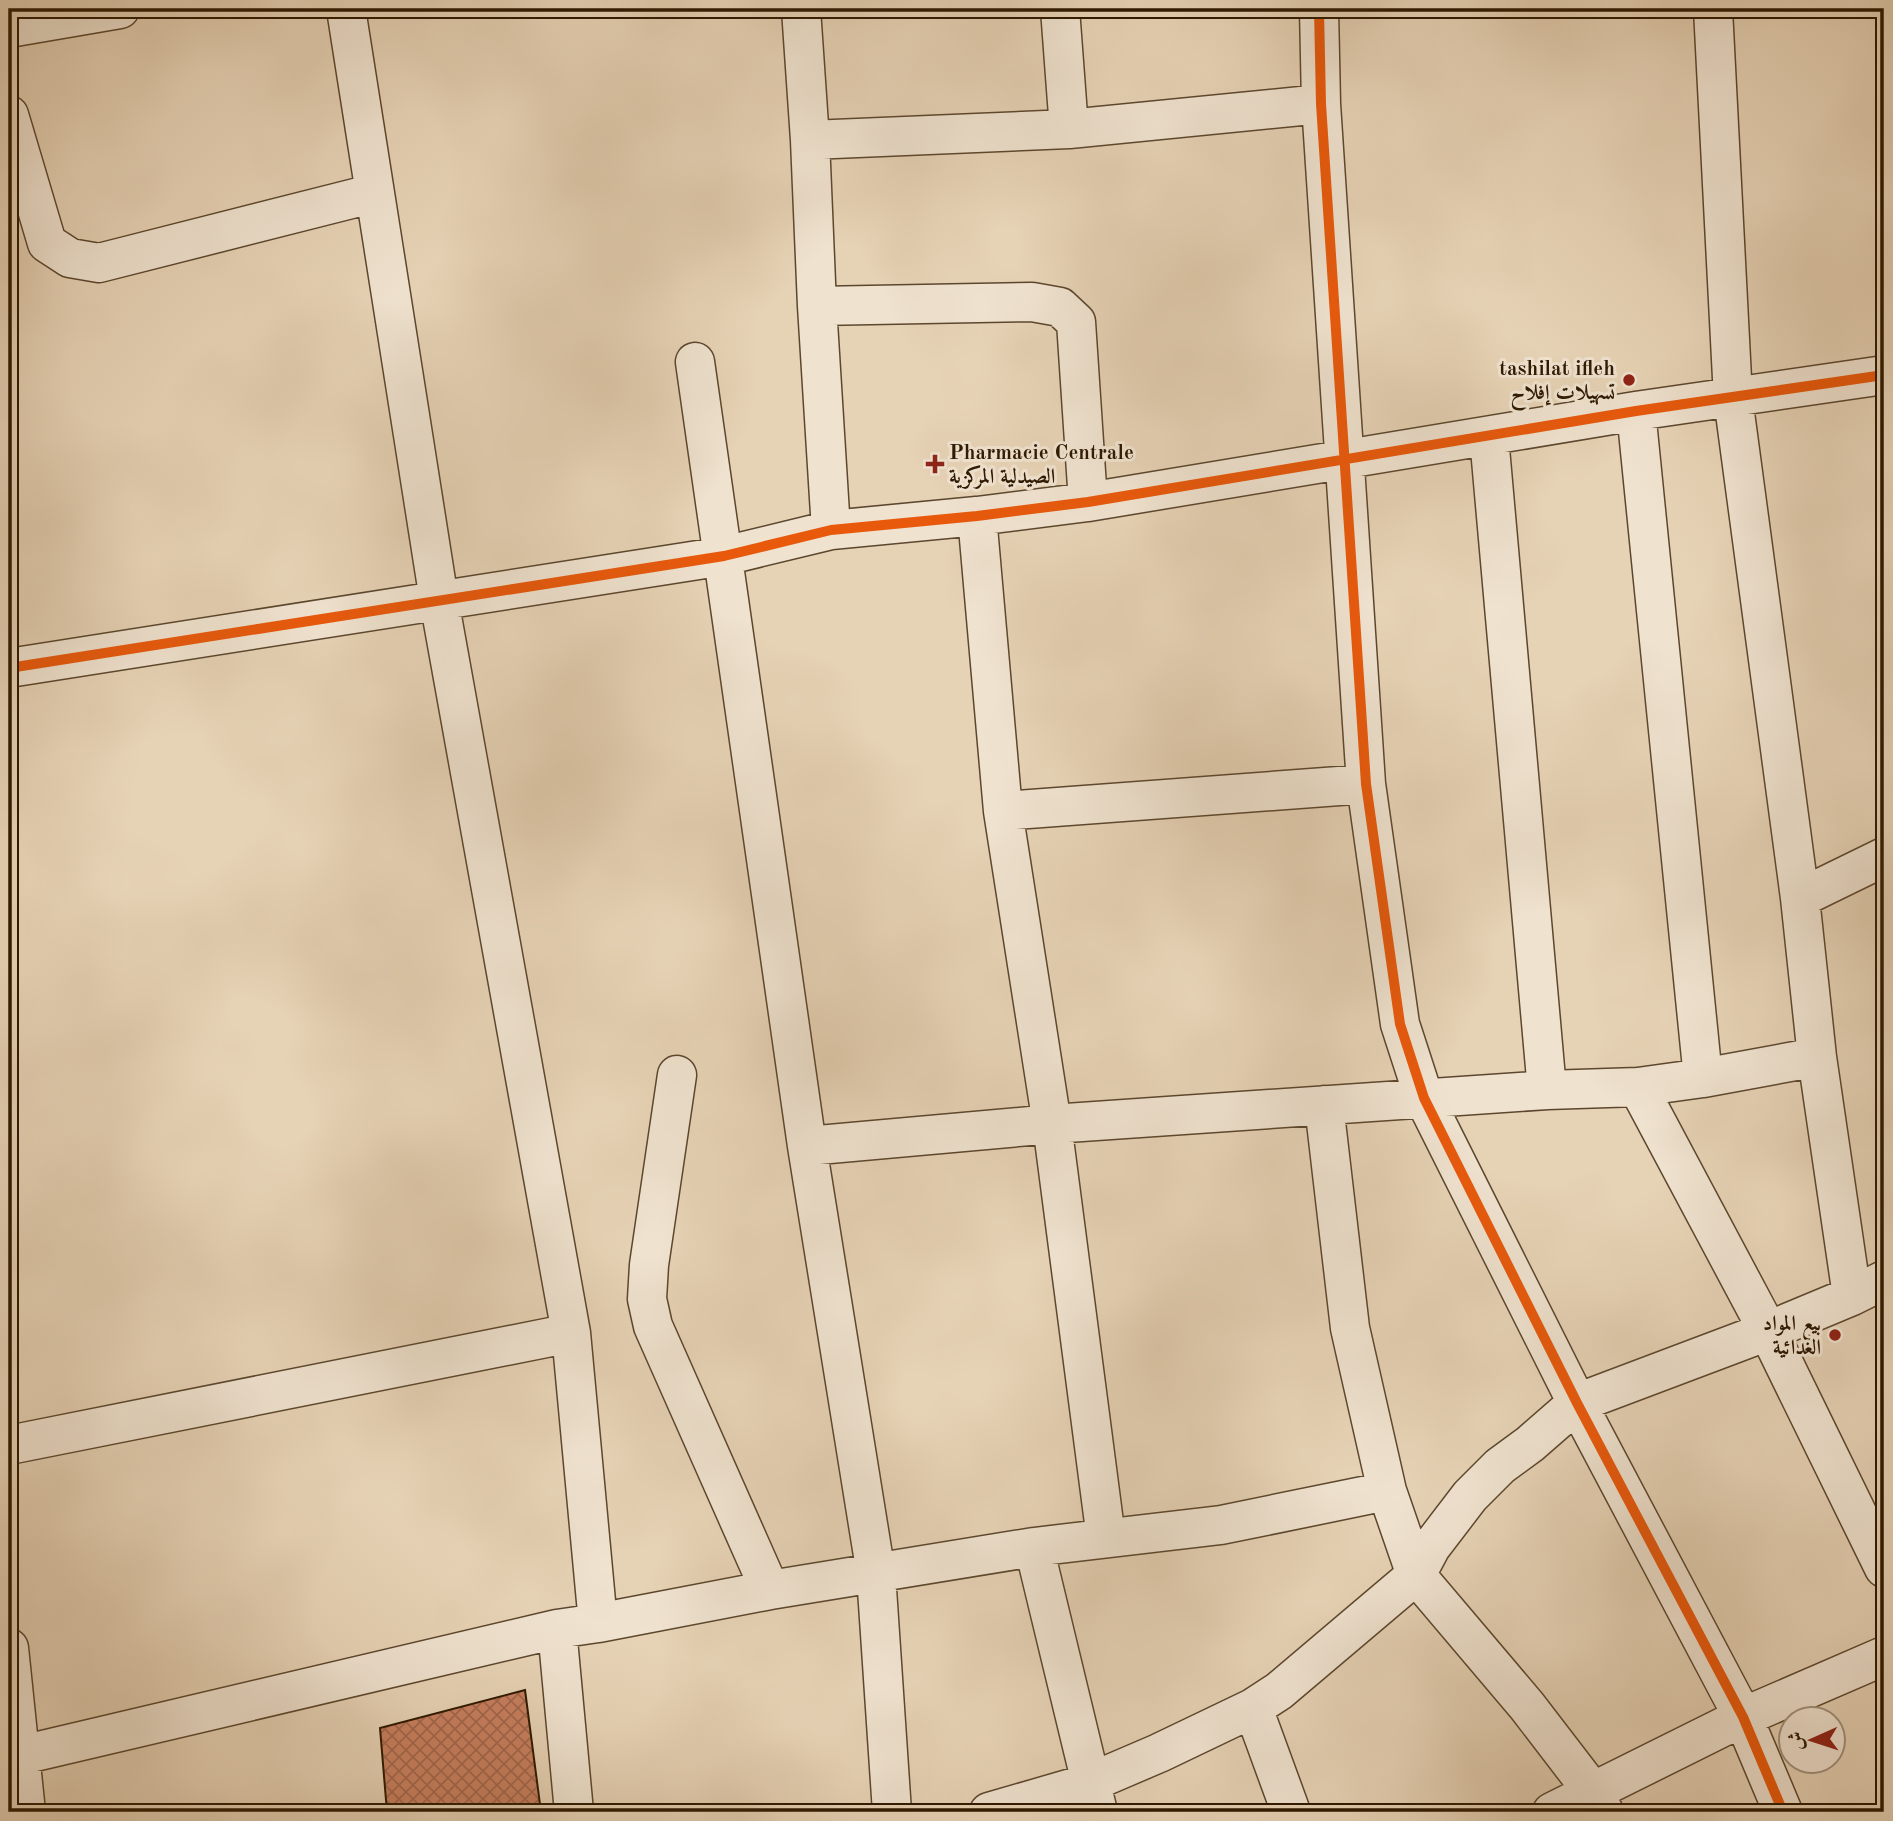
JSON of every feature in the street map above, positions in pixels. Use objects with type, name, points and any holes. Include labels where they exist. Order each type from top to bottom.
[{"type":"street","points":[[9,29],[120,9]]},
{"type":"street","points":[[346,9],[439,600],[571,1333],[598,1623]]},
{"type":"street","points":[[801,9],[831,530]]},
{"type":"street","points":[[1060,9],[1069,130]]},
{"type":"street","points":[[1319,9],[1321,104],[1366,784],[1400,1024],[1424,1098],[1577,1403],[1743,1717],[1783,1812]]},
{"type":"street","points":[[989,1812],[1093,1798],[1159,1754],[1253,1708],[1279,1690],[1416,1575],[1431,1547],[1470,1496],[1500,1466],[1577,1403],[1768,1331],[1868,1288],[1817,1058],[1800,898],[1733,398],[1713,9]]},
{"type":"street","points":[[810,140],[1069,130],[1321,104]]},
{"type":"street","points":[[9,115],[47,243],[70,258],[99,263],[375,193]]},
{"type":"street","points":[[817,306],[1032,302],[1060,307],[1076,322],[1088,502]]},
{"type":"street","points":[[695,362],[807,1146],[876,1574],[892,1812]]},
{"type":"street","points":[[9,668],[724,556],[831,530],[1088,502],[1636,411],[1884,375]]},
{"type":"street","points":[[1636,411],[1703,1078]]},
{"type":"street","points":[[1489,437],[1548,1090]]},
{"type":"street","points":[[977,516],[1003,811],[1052,1124],[1106,1538]]},
{"type":"street","points":[[1003,811],[1366,784]]},
{"type":"street","points":[[1800,898],[1884,857]]},
{"type":"street","points":[[807,1146],[1052,1124],[1548,1090],[1638,1087],[1817,1058]]},
{"type":"street","points":[[677,1075],[649,1265],[647,1299],[653,1326],[770,1590]]},
{"type":"street","points":[[1638,1087],[1768,1331],[1884,1568]]},
{"type":"street","points":[[1324,1105],[1350,1328],[1387,1491],[1416,1575],[1527,1706],[1599,1802]]},
{"type":"street","points":[[9,1445],[571,1333]]},
{"type":"street","points":[[14,1758],[557,1629],[770,1590],[1034,1547],[1222,1525],[1387,1491]]},
{"type":"street","points":[[1034,1547],[1093,1798]]},
{"type":"street","points":[[557,1629],[574,1812]]},
{"type":"street","points":[[9,1648],[14,1758],[26,1812]]},
{"type":"street","points":[[1552,1812],[1599,1802],[1743,1717],[1884,1656]]},
{"type":"street","points":[[1253,1708],[1291,1812]]},
{"type":"building","points":[[525,1690],[541,1812],[387,1812],[380,1728]]},
{"type":"cycle path","points":[[1319,9],[1321,104],[1366,784],[1400,1024],[1424,1098],[1577,1403],[1743,1717],[1783,1812]]},
{"type":"cycle path","points":[[9,668],[724,556],[831,530],[1088,502],[1636,411],[1884,375]]},
{"type":"place","name":"tashilat ifleh تسهيلات إفلاح","points":[[1629,380]]},
{"type":"place","name":"Pharmacie Centrale الصيدلية المركزية","points":[[935,464]]},
{"type":"place","name":"بيع المواد الغدائية","points":[[1835,1335]]}]
